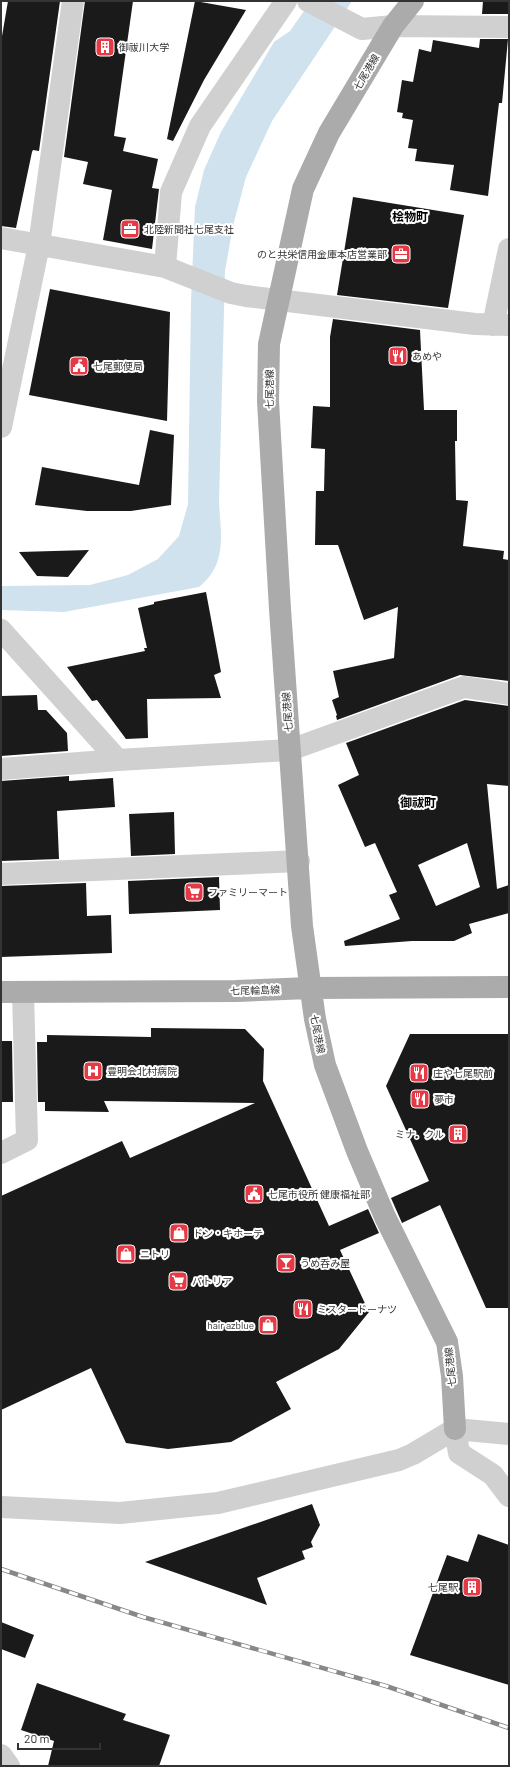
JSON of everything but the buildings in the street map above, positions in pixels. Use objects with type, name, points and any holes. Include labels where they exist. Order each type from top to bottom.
[{"type":"main road","name":"七尾港線","points":[[413,1],[394,26],[329,133],[303,189],[269,344],[268,402],[290,750],[299,861],[302,926],[320,1050],[335,1093],[385,1216],[447,1342],[452,1376],[455,1429]]},
{"type":"main road","name":"七尾輪島線","points":[[1,992],[236,991],[310,988],[509,987]]},
{"type":"street","points":[[1,427],[39,246],[73,1]]},
{"type":"street","points":[[174,271],[171,192],[200,126],[286,1]]},
{"type":"street","points":[[308,1],[362,29],[394,26],[509,27]]},
{"type":"street","points":[[1,238],[174,271],[231,293],[467,323],[501,325],[509,249]]},
{"type":"street","points":[[2,630],[118,760]]},
{"type":"street","points":[[1,769],[118,760],[290,750],[464,687],[509,694]]},
{"type":"street","points":[[1,874],[299,861]]},
{"type":"street","points":[[1,1153],[27,1140],[23,993]]},
{"type":"street","points":[[455,1429],[459,1453],[494,1475],[509,1496]]},
{"type":"street","points":[[1,1507],[120,1513],[218,1503],[399,1460],[413,1454],[455,1429],[509,1434]]},
{"type":"street","points":[[1,1755],[10,1766]]},
{"type":"water","points":[[311,1],[352,1],[272,121],[246,177],[233,226],[225,271],[219,503],[221,538],[218,559],[214,569],[199,587],[64,612],[1,610],[1,586],[90,585],[128,575],[158,559],[179,536],[188,504],[191,302],[195,207],[204,170],[221,132],[274,42],[290,31]]},
{"type":"railway","points":[[1,1569],[143,1617],[386,1686],[509,1728]]},
{"type":"place","name":"御祓川大学","points":[[105,47]]},
{"type":"place","name":"北陸新聞社七尾支社","points":[[130,229]]},
{"type":"place","name":"のと共栄信用金庫本店営業部","points":[[401,254]]},
{"type":"place","name":"あめや","points":[[398,356]]},
{"type":"place","name":"七尾郵便局","points":[[79,366]]},
{"type":"place","name":"ファミリーマート","points":[[194,892]]},
{"type":"place","name":"豊明会北村病院","points":[[93,1071]]},
{"type":"place","name":"庄や七尾駅前","points":[[419,1073]]},
{"type":"place","name":"夢市","points":[[420,1099]]},
{"type":"place","name":"ミナ．クル","points":[[458,1134]]},
{"type":"place","name":"七尾市役所 健康福祉部","points":[[254,1194]]},
{"type":"place","name":"ドン・キホーテ","points":[[179,1233]]},
{"type":"place","name":"ニトリ","points":[[126,1254]]},
{"type":"place","name":"うめ呑み屋","points":[[286,1263]]},
{"type":"place","name":"パトリア","points":[[178,1281]]},
{"type":"place","name":"ミスタードーナツ","points":[[303,1309]]},
{"type":"place","name":"hair azblue","points":[[268,1325]]},
{"type":"place","name":"七尾駅","points":[[472,1587]]},
{"type":"district","name":"桧物町","points":[[410,217]]},
{"type":"district","name":"御祓町","points":[[418,803]]}]
